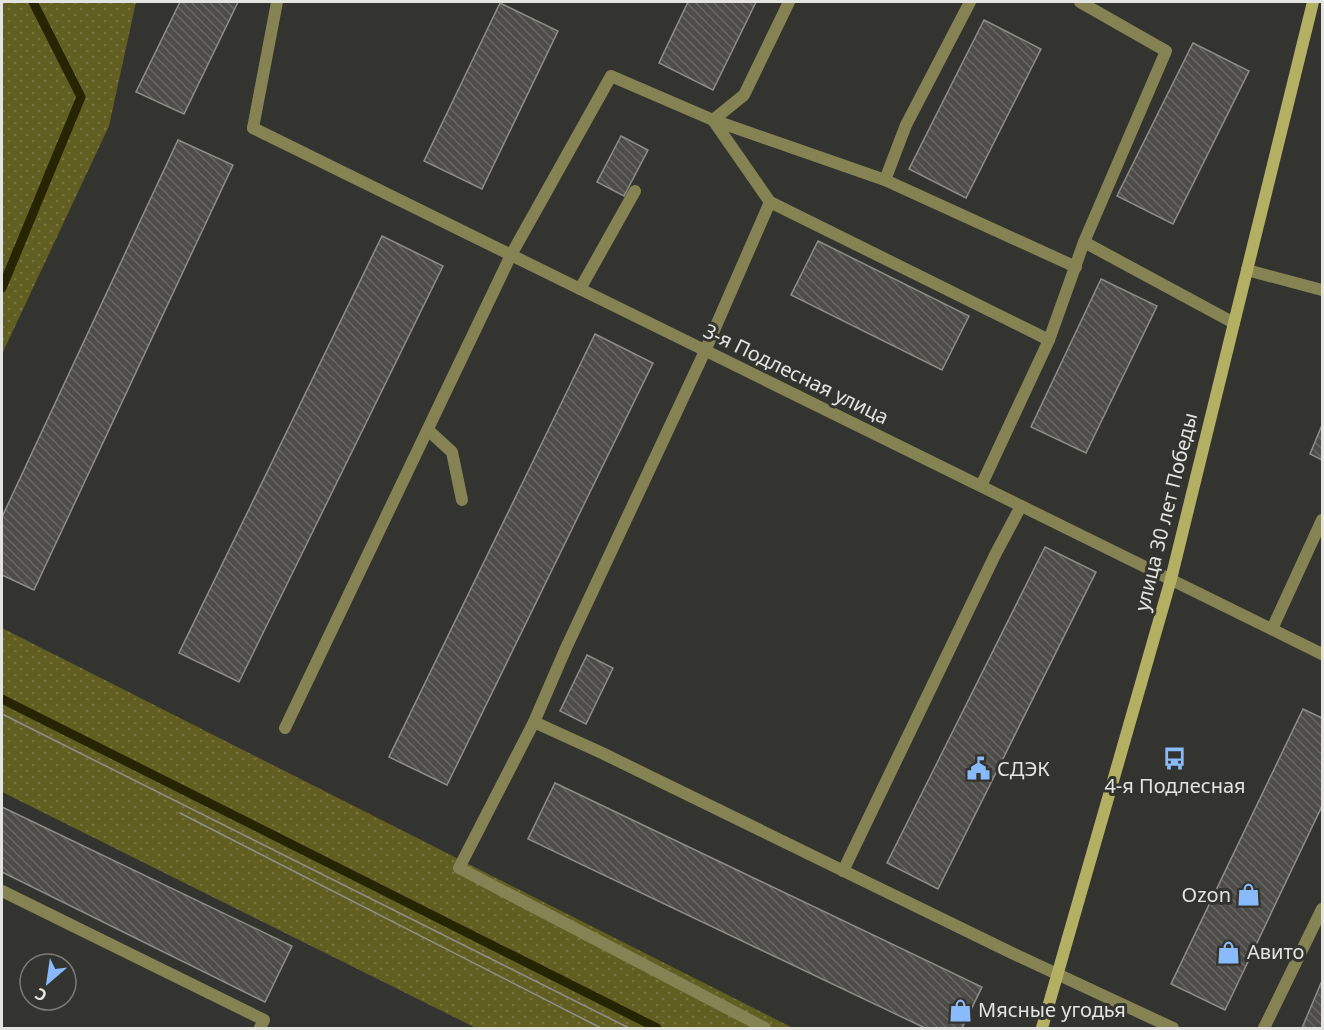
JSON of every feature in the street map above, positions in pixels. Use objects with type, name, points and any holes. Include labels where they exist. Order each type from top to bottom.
[{"type":"main road","name":"улица 30 лет Победы","points":[[1042,1029],[1171,579],[1313,2]]},
{"type":"street","name":"3-я Подлесная улица","points":[[277,2],[253,128],[1323,654]]},
{"type":"street","points":[[713,120],[744,95],[789,2]]},
{"type":"street","points":[[885,180],[906,125],[970,2]]},
{"type":"street","points":[[981,486],[1049,339],[1084,242],[1166,51],[1080,2]]},
{"type":"street","points":[[285,728],[511,255],[610,76],[713,120],[885,180],[1076,267]]},
{"type":"street","points":[[713,120],[770,202],[1049,339]]},
{"type":"street","points":[[580,289],[635,191]]},
{"type":"street","points":[[765,1029],[459,868],[534,722],[566,648],[705,351],[770,202]]},
{"type":"street","points":[[1084,242],[1234,323]]},
{"type":"street","points":[[1247,270],[1323,290]]},
{"type":"street","points":[[428,430],[452,452],[462,500]]},
{"type":"street","points":[[843,871],[996,553],[1021,506]]},
{"type":"street","points":[[1272,629],[1323,520]]},
{"type":"street","points":[[534,722],[1173,1029]]},
{"type":"street","points":[[2,891],[264,1020],[260,1029]]},
{"type":"street","points":[[1264,1029],[1323,909]]},
{"type":"shaded area","points":[[2,2],[136,2],[109,126],[2,354]]},
{"type":"shaded area","points":[[2,628],[793,1028],[476,1028],[2,792]]},
{"type":"building","points":[[180,2],[238,2],[184,114],[136,92]]},
{"type":"building","points":[[688,2],[756,2],[713,90],[659,63]]},
{"type":"building","points":[[500,3],[558,31],[482,189],[424,161]]},
{"type":"building","points":[[984,20],[1041,49],[966,198],[909,169]]},
{"type":"building","points":[[1193,43],[1249,71],[1173,224],[1117,196]]},
{"type":"building","points":[[621,136],[648,150],[624,196],[597,182]]},
{"type":"building","points":[[178,140],[233,165],[34,590],[2,575],[2,517]]},
{"type":"building","points":[[382,236],[443,266],[239,682],[179,653]]},
{"type":"building","points":[[818,241],[969,316],[942,370],[791,295]]},
{"type":"building","points":[[1101,279],[1157,306],[1086,453],[1031,427]]},
{"type":"building","points":[[595,334],[653,363],[447,785],[389,757]]},
{"type":"building","points":[[1322,425],[1322,460],[1310,454]]},
{"type":"building","points":[[1045,547],[1096,572],[938,889],[887,863]]},
{"type":"building","points":[[587,655],[613,668],[586,724],[560,711]]},
{"type":"building","points":[[1303,709],[1322,718],[1322,806],[1225,1010],[1171,984]]},
{"type":"building","points":[[555,783],[982,987],[962,1028],[925,1028],[528,839]]},
{"type":"building","points":[[2,807],[292,946],[265,1002],[2,872]]},
{"type":"building","points":[[1321,983],[1322,1028],[1302,1028]]},
{"type":"waterway","points":[[2,288],[81,97],[33,2]]},
{"type":"waterway","points":[[2,699],[657,1028]]},
{"type":"tram line","points":[[2,714],[629,1028]]},
{"type":"tram line","points":[[180,813],[601,1028]]},
{"type":"place","name":"4-я Подлесная","points":[[1175,758]]},
{"type":"place","name":"СДЭК","points":[[979,769]]},
{"type":"place","name":"Ozon","points":[[1249,895]]},
{"type":"place","name":"Авито","points":[[1229,952]]},
{"type":"place","name":"Мясные угодья","points":[[960,1010]]}]
